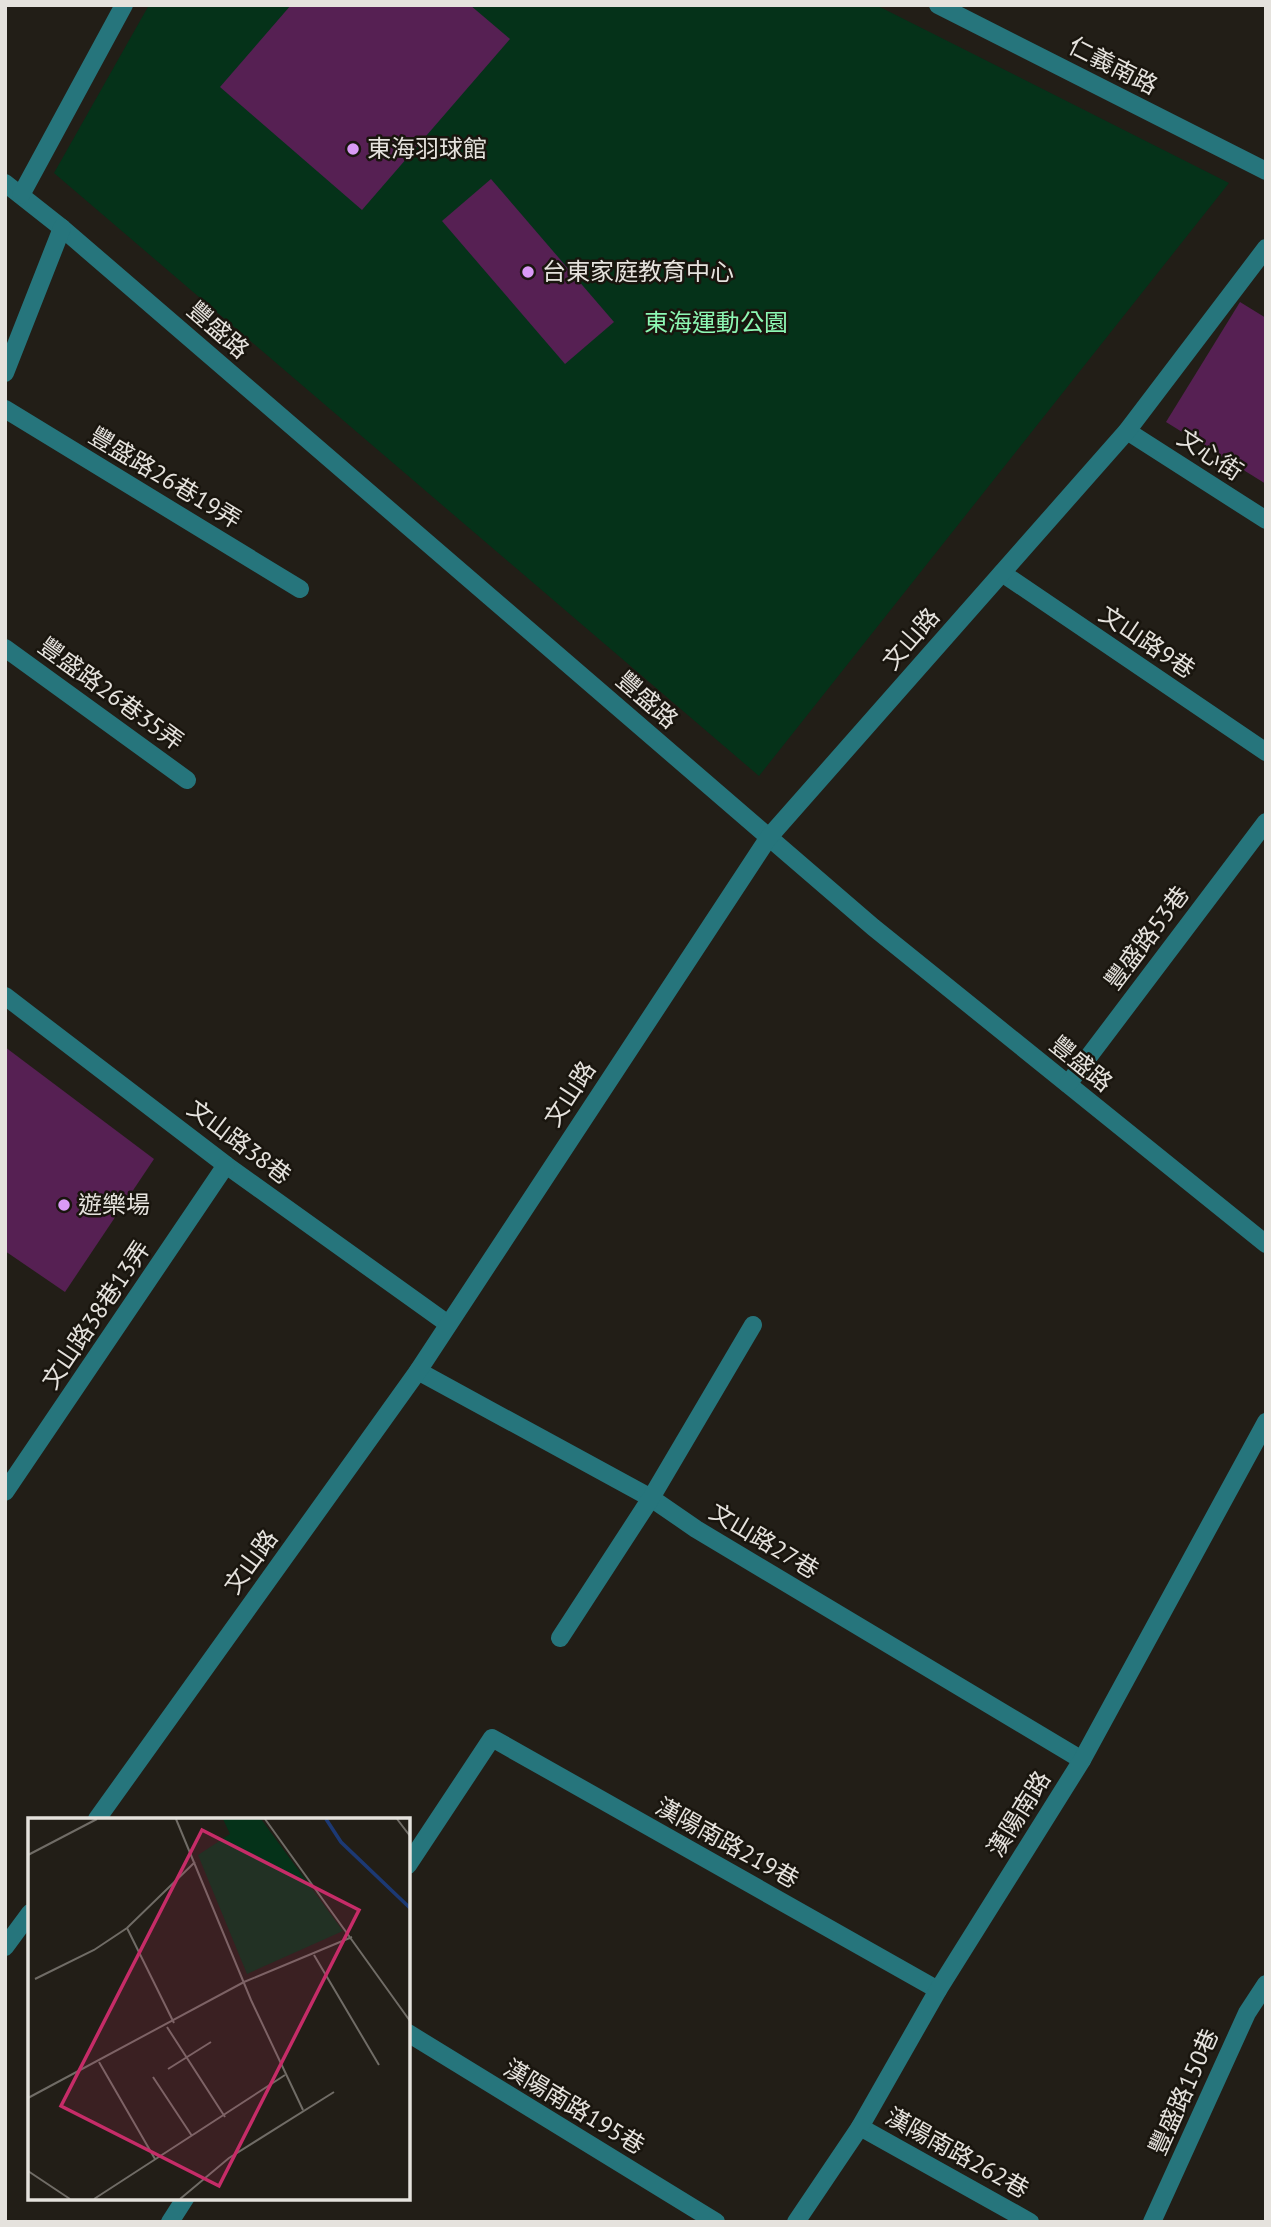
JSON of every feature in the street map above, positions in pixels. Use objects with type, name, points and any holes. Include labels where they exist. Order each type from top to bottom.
[{"type":"street","points":[[21,195],[124,5]]},
{"type":"street","name":"仁義南路","points":[[938,5],[1266,171]]},
{"type":"street","name":"豐盛路","points":[[5,183],[62,228],[873,927],[1266,1244]]},
{"type":"street","points":[[5,373],[62,228]]},
{"type":"street","name":"文山路","points":[[100,1818],[418,1371],[769,837],[1127,431],[1264,252]]},
{"type":"street","name":"豐盛路26巷19弄","points":[[5,410],[300,589]]},
{"type":"street","name":"文心街","points":[[1127,431],[1266,520]]},
{"type":"street","name":"文山路9巷","points":[[1002,573],[1266,752]]},
{"type":"street","name":"豐盛路26巷35弄","points":[[5,648],[187,780]]},
{"type":"street","name":"豐盛路53巷","points":[[1068,1084],[1266,822]]},
{"type":"street","name":"文山路38巷","points":[[5,996],[226,1165],[448,1324]]},
{"type":"street","name":"文山路38巷13弄","points":[[5,1492],[226,1165]]},
{"type":"street","points":[[560,1638],[650,1498],[752,1325]]},
{"type":"street","name":"文山路27巷","points":[[418,1371],[650,1498],[696,1529],[1082,1760]]},
{"type":"street","name":"漢陽南路","points":[[796,2222],[860,2127],[938,1990],[1082,1760],[1266,1422]]},
{"type":"street","name":"漢陽南路219巷","points":[[410,1862],[492,1738],[938,1990]]},
{"type":"street","points":[[5,1947],[28,1916]]},
{"type":"street","name":"豐盛路150巷","points":[[1152,2222],[1247,2013],[1266,1984]]},
{"type":"street","name":"漢陽南路195巷","points":[[410,2034],[716,2222]]},
{"type":"street","name":"漢陽南路262巷","points":[[860,2127],[1030,2222]]},
{"type":"street","points":[[170,2222],[185,2199]]},
{"type":"green space","name":"東海運動公園","points":[[149,5],[876,5],[1229,183],[759,776],[54,173]]},
{"type":"building","name":"東海羽球館","points":[[291,5],[470,5],[510,39],[362,210],[220,87]]},
{"type":"building","name":"台東家庭教育中心","points":[[491,179],[614,322],[565,364],[442,221]]},
{"type":"building","points":[[1240,302],[1266,318],[1266,484],[1166,422]]},
{"type":"building","name":"遊樂場","points":[[5,1047],[154,1159],[65,1292],[5,1251]]},
{"type":"place","name":"東海羽球館","points":[[353,149]]},
{"type":"place","name":"台東家庭教育中心","points":[[528,272]]},
{"type":"place","name":"遊樂場","points":[[64,1205]]}]
